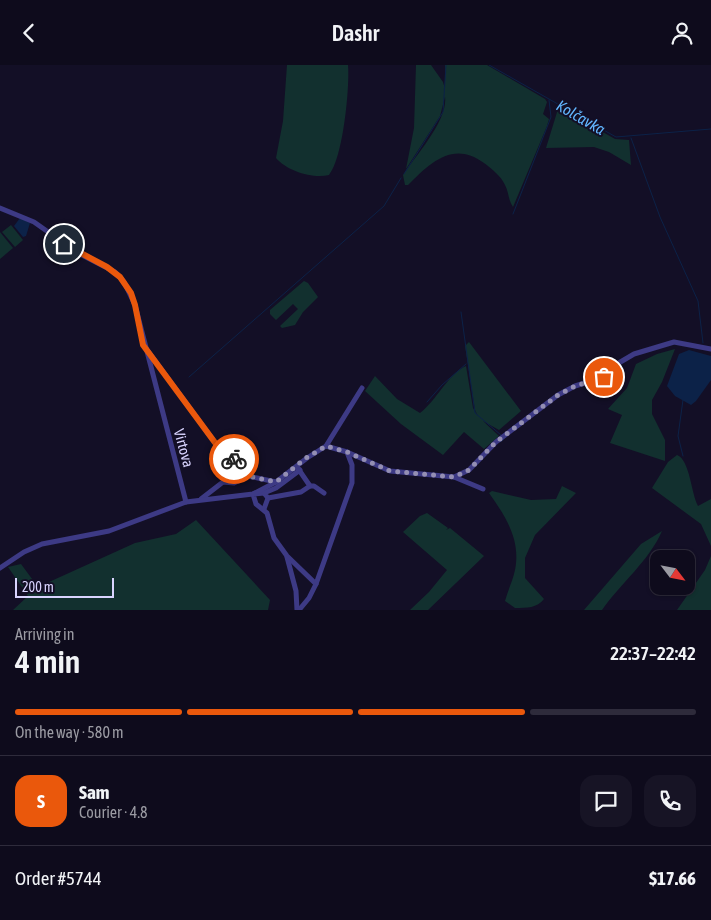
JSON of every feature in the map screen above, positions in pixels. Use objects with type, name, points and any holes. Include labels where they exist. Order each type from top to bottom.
[{"type":"street","name":"Virtova","points":[[0,208],[34,222],[78,253],[115,272],[131,293],[143,345],[186,502]]},
{"type":"street","points":[[454,477],[469,470],[496,442],[558,395],[575,386],[604,377],[617,364],[634,354],[674,342],[711,349]]},
{"type":"street","points":[[143,345],[216,444],[231,456],[248,476],[276,482]]},
{"type":"street","points":[[316,584],[287,557],[274,538],[264,509],[266,495],[298,468],[306,458],[326,446],[362,388]]},
{"type":"street","points":[[326,446],[347,452],[390,471],[454,477],[483,489]]},
{"type":"street","points":[[298,610],[309,598],[316,584],[352,483],[351,460],[347,452]]},
{"type":"street","points":[[351,460],[358,457]]},
{"type":"street","points":[[253,494],[298,468]]},
{"type":"street","points":[[298,468],[310,486],[314,486],[324,493]]},
{"type":"street","points":[[200,499],[223,482],[234,483],[248,476]]},
{"type":"street","points":[[0,568],[37,546],[109,531],[186,502],[253,494],[266,495],[301,492],[310,486]]},
{"type":"street","points":[[253,494],[256,504],[264,509]]},
{"type":"street","points":[[287,557],[296,591],[298,610]]},
{"type":"green space","points":[[287,65],[348,65],[347,105],[342,139],[334,167],[329,175],[316,176],[301,173],[287,167],[276,158],[283,121]]},
{"type":"green space","points":[[416,65],[431,65],[443,82],[445,89],[445,65],[487,65],[545,99],[547,102],[543,114],[549,119],[547,126],[513,207],[499,176],[473,156],[452,154],[443,157],[425,169],[408,185],[405,185],[403,175],[436,127],[445,106],[445,97],[440,116],[406,169],[414,128]]},
{"type":"green space","points":[[558,109],[569,113],[615,139],[629,140],[631,165],[609,152],[594,147],[546,148]]},
{"type":"green space","points":[[11,225],[23,240],[15,247],[2,232]]},
{"type":"green space","points":[[0,232],[13,248],[0,259]]},
{"type":"green space","points":[[304,281],[308,283],[318,297],[303,312],[295,325],[282,328],[280,326],[298,309],[293,304],[276,320],[270,314],[270,310]]},
{"type":"green space","points":[[469,342],[521,411],[499,430],[483,421],[499,436],[484,449],[464,432],[443,455],[401,424],[365,391],[375,376],[397,399],[420,413],[453,375],[466,366],[473,408],[478,416],[475,410],[465,346]]},
{"type":"green space","points":[[675,349],[662,382],[652,400],[652,414],[665,440],[665,461],[610,443],[622,415],[608,409],[627,388],[636,364],[657,354]]},
{"type":"green space","points":[[677,455],[685,463],[688,470],[698,506],[711,499],[711,546],[701,524],[652,488],[668,462]]},
{"type":"green space","points":[[562,486],[576,493],[535,535],[525,558],[525,578],[544,599],[535,606],[515,608],[505,601],[515,570],[516,549],[514,539],[511,529],[489,493],[492,491],[531,500],[556,499]]},
{"type":"green space","points":[[427,513],[448,528],[446,530],[450,528],[484,556],[428,610],[410,610],[429,592],[447,570],[403,532],[420,516]]},
{"type":"green space","points":[[196,520],[270,600],[268,610],[13,610],[28,596],[8,567],[21,564],[38,587],[135,543],[176,534]]},
{"type":"green space","points":[[662,531],[650,552],[602,610],[584,610],[641,544]]},
{"type":"green space","points":[[711,556],[711,610],[677,610],[688,595],[695,595],[695,584],[705,570]]},
{"type":"water","points":[[20,218],[30,223],[26,236],[23,237],[14,226]]},
{"type":"water","points":[[689,350],[711,356],[711,380],[691,405],[675,396],[667,386],[679,354]]},
{"type":"waterway","points":[[404,174],[443,112],[446,65]]},
{"type":"waterway","name":"Kolčavka","points":[[489,65],[616,137],[711,129]]},
{"type":"waterway","points":[[513,214],[551,117],[549,100]]},
{"type":"waterway","points":[[631,138],[660,217],[698,301],[703,343]]},
{"type":"waterway","points":[[189,377],[384,206],[401,178]]},
{"type":"waterway","points":[[461,312],[475,413],[501,435]]},
{"type":"waterway","points":[[427,402],[442,385],[466,364]]},
{"type":"waterway","points":[[683,400],[678,436],[683,456]]},
{"type":"waterway","points":[[500,442],[504,439]]},
{"type":"way so far","points":[[234,459],[248,476],[265,478],[276,482],[306,458],[326,446],[347,452],[377,467],[390,471],[454,477],[469,470],[496,442],[558,395],[575,386],[604,377]]},
{"type":"route","points":[[64,244],[98,261],[115,272],[124,282],[131,293],[135,305],[143,345],[216,444],[234,459]]}]
